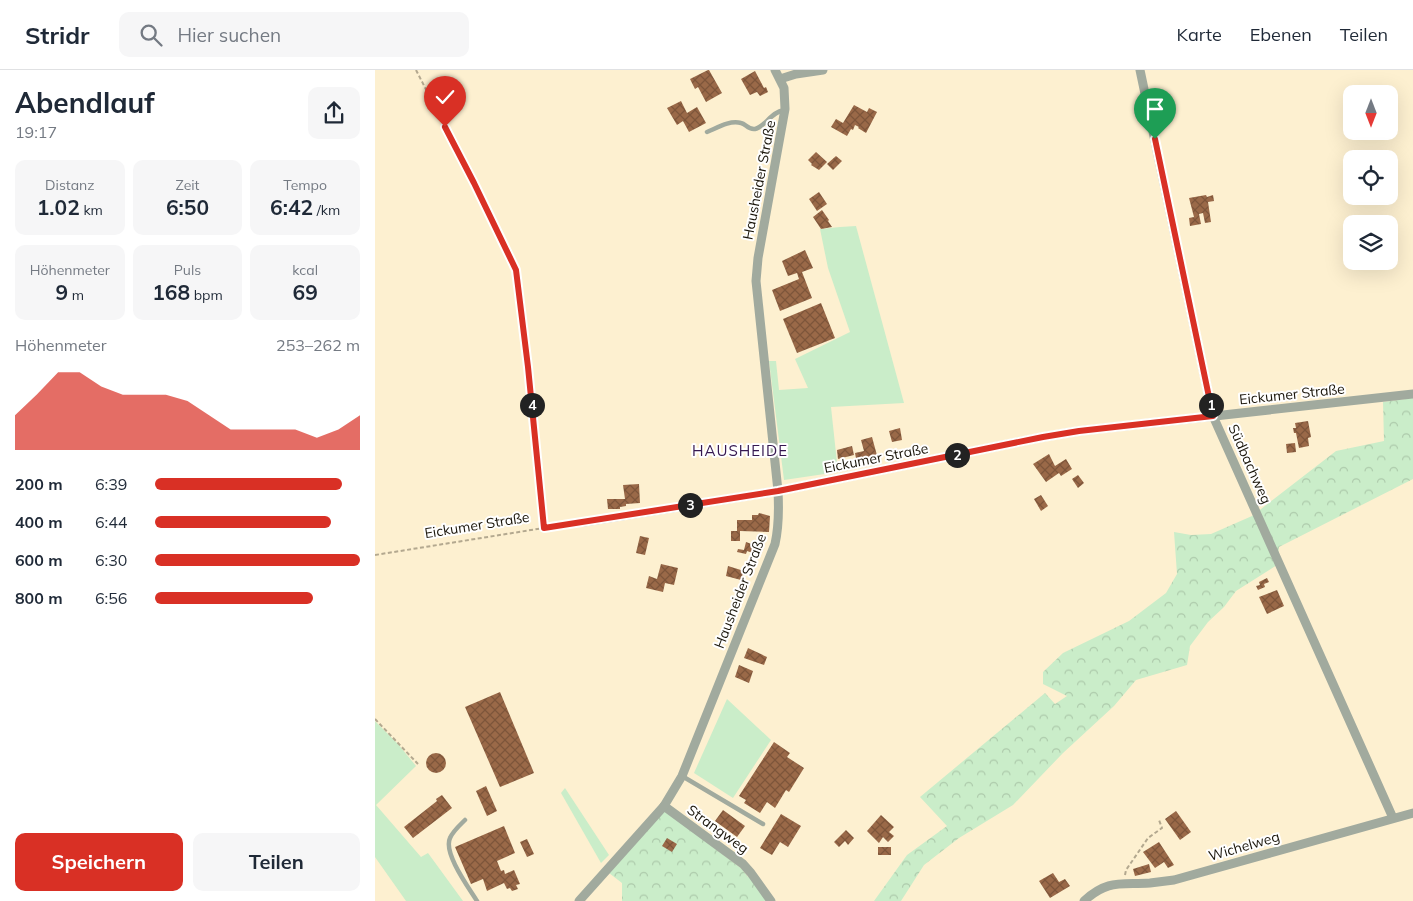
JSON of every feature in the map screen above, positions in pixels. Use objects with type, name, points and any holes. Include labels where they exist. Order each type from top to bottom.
[{"type":"street","name":"Hausheider Straße","points":[[579,901],[664,806],[682,776],[775,544],[779,524],[778,491],[756,281],[758,258],[785,109],[784,88],[775,70]]},
{"type":"street","points":[[780,79],[796,74],[823,70]]},
{"type":"street","name":"Südbachweg","points":[[1140,70],[1213,416],[1393,818]]},
{"type":"street","name":"Eickumer Straße","points":[[584,522],[778,491],[1079,431],[1413,394]]},
{"type":"street","name":"Strangweg","points":[[664,806],[743,864],[771,901]]},
{"type":"street","name":"Wichelweg","points":[[1084,901],[1101,888],[1110,885],[1174,880],[1413,813]]},
{"type":"lane","points":[[707,132],[734,122],[755,129],[775,113],[785,109]]},
{"type":"lane","points":[[682,776],[763,824]]},
{"type":"lane","points":[[465,820],[450,838],[448,844],[449,852],[477,901]]},
{"type":"path","points":[[416,70],[516,270],[544,528]]},
{"type":"path","name":"Eickumer Straße","points":[[375,555],[584,522]]},
{"type":"path","points":[[375,719],[418,764]]},
{"type":"path","points":[[1124,883],[1126,870],[1148,838],[1162,828],[1159,820]]},
{"type":"green space","points":[[856,226],[904,403],[831,407],[838,472],[784,480],[769,361],[776,361],[779,390],[808,388],[795,359],[850,332],[828,268],[820,229]]},
{"type":"green space","points":[[1413,398],[1413,479],[1279,547],[1277,565],[1236,591],[1224,607],[1208,622],[1190,646],[1187,665],[1136,680],[1114,706],[1063,753],[1013,805],[959,838],[924,865],[901,901],[874,901],[907,855],[947,826],[920,797],[1045,693],[1055,704],[1067,696],[1043,684],[1043,672],[1063,653],[1129,621],[1166,593],[1177,574],[1174,532],[1191,535],[1211,534],[1252,516],[1336,451],[1384,441],[1383,402]]},
{"type":"green space","points":[[727,699],[771,740],[733,798],[694,773]]},
{"type":"green space","points":[[375,721],[398,744],[416,766],[376,805],[421,857],[428,853],[463,901],[406,901],[375,857]]},
{"type":"green space","points":[[565,788],[609,855],[601,863],[561,793]]},
{"type":"green space","points":[[664,810],[742,869],[748,877],[752,876],[770,901],[622,901],[622,883],[609,873]]},
{"type":"building","points":[[708,70],[722,93],[706,102],[698,87],[695,89],[690,79]]},
{"type":"building","points":[[755,71],[768,92],[760,96],[757,92],[750,95],[741,79]]},
{"type":"building","points":[[681,101],[687,113],[697,107],[706,123],[689,132],[683,121],[677,125],[667,108]]},
{"type":"building","points":[[854,105],[867,112],[869,108],[877,112],[866,133],[855,125],[847,136],[831,127],[836,119],[843,123]]},
{"type":"building","points":[[816,152],[827,162],[819,170],[811,165],[808,160]]},
{"type":"building","points":[[836,156],[842,161],[833,170],[827,164]]},
{"type":"building","points":[[819,192],[827,204],[817,211],[809,199]]},
{"type":"building","points":[[1206,195],[1207,197],[1213,195],[1214,201],[1208,202],[1211,222],[1205,223],[1203,213],[1199,214],[1201,224],[1190,226],[1189,218],[1194,217],[1189,198]]},
{"type":"building","points":[[822,210],[832,227],[821,229],[813,217]]},
{"type":"building","points":[[805,250],[813,268],[802,272],[812,298],[780,311],[772,290],[799,279],[797,273],[788,276],[782,261]]},
{"type":"building","points":[[821,303],[835,338],[797,353],[783,319]]},
{"type":"building","points":[[1308,421],[1311,437],[1308,438],[1309,446],[1299,448],[1293,428],[1296,428],[1295,423]]},
{"type":"building","points":[[900,428],[902,440],[892,442],[889,431]]},
{"type":"building","points":[[872,437],[878,459],[857,464],[855,453],[864,451],[861,440]]},
{"type":"building","points":[[1295,443],[1296,452],[1287,453],[1286,444]]},
{"type":"building","points":[[852,446],[854,455],[838,459],[837,450]]},
{"type":"building","points":[[1049,454],[1055,466],[1066,459],[1072,469],[1061,476],[1059,473],[1046,482],[1033,464]]},
{"type":"building","points":[[1078,475],[1084,483],[1078,488],[1072,479]]},
{"type":"building","points":[[639,484],[640,503],[626,504],[626,506],[620,507],[620,509],[608,509],[607,499],[625,499],[623,485]]},
{"type":"building","points":[[1041,495],[1048,506],[1041,511],[1034,499]]},
{"type":"building","points":[[759,513],[770,516],[769,532],[740,531],[740,541],[731,541],[731,531],[737,531],[737,520],[752,520],[752,515],[758,515]]},
{"type":"building","points":[[640,536],[649,538],[645,555],[636,553]]},
{"type":"building","points":[[746,542],[760,547],[758,555],[747,551],[746,554],[737,552],[738,549],[744,550]]},
{"type":"building","points":[[661,564],[678,568],[674,585],[665,583],[663,592],[646,588],[649,576],[657,579]]},
{"type":"building","points":[[728,566],[744,571],[741,580],[726,576]]},
{"type":"building","points":[[1267,578],[1269,582],[1264,584],[1265,587],[1258,590],[1256,586],[1260,585],[1259,582]]},
{"type":"building","points":[[1277,590],[1284,606],[1267,614],[1259,597]]},
{"type":"building","points":[[748,648],[767,657],[764,665],[744,658]]},
{"type":"building","points":[[739,665],[753,671],[749,683],[735,677]]},
{"type":"building","points":[[500,692],[534,773],[500,787],[465,707]]},
{"type":"building","points":[[774,742],[790,753],[787,757],[804,768],[789,792],[786,790],[775,808],[767,802],[760,813],[744,803],[746,800],[739,796]]},
{"type":"building","points":[[436,753],[443,756],[446,763],[443,770],[436,773],[429,770],[426,763],[429,756]]},
{"type":"building","points":[[486,786],[497,811],[487,816],[476,791]]},
{"type":"building","points":[[442,795],[452,808],[413,838],[404,827]]},
{"type":"building","points":[[723,810],[745,826],[737,837],[715,821]]},
{"type":"building","points":[[1176,811],[1191,832],[1180,840],[1165,819]]},
{"type":"building","points":[[781,814],[801,826],[788,847],[780,842],[772,855],[760,848]]},
{"type":"building","points":[[881,815],[894,827],[889,832],[894,836],[888,842],[883,837],[879,843],[867,831]]},
{"type":"building","points":[[504,826],[515,853],[497,861],[501,871],[504,870],[505,874],[514,870],[520,884],[516,885],[518,889],[512,891],[510,888],[507,889],[504,883],[487,891],[483,879],[471,884],[455,847]]},
{"type":"building","points":[[846,830],[854,838],[848,845],[845,841],[839,847],[834,842]]},
{"type":"building","points":[[667,838],[677,844],[672,852],[662,846]]},
{"type":"building","points":[[527,839],[534,854],[527,857],[520,842]]},
{"type":"building","points":[[1159,842],[1174,865],[1168,868],[1164,862],[1155,868],[1143,852]]},
{"type":"building","points":[[878,847],[891,847],[891,855],[878,855]]},
{"type":"building","points":[[1149,864],[1151,872],[1135,876],[1133,869]]},
{"type":"building","points":[[1053,873],[1059,882],[1065,879],[1070,886],[1050,898],[1039,881]]},
{"type":"district","name":"HAUSHEIDE","points":[[740,450]]},
{"type":"route","points":[[445,127],[516,270],[544,528],[778,491],[1043,437],[1079,431],[1213,416],[1155,139]]}]
